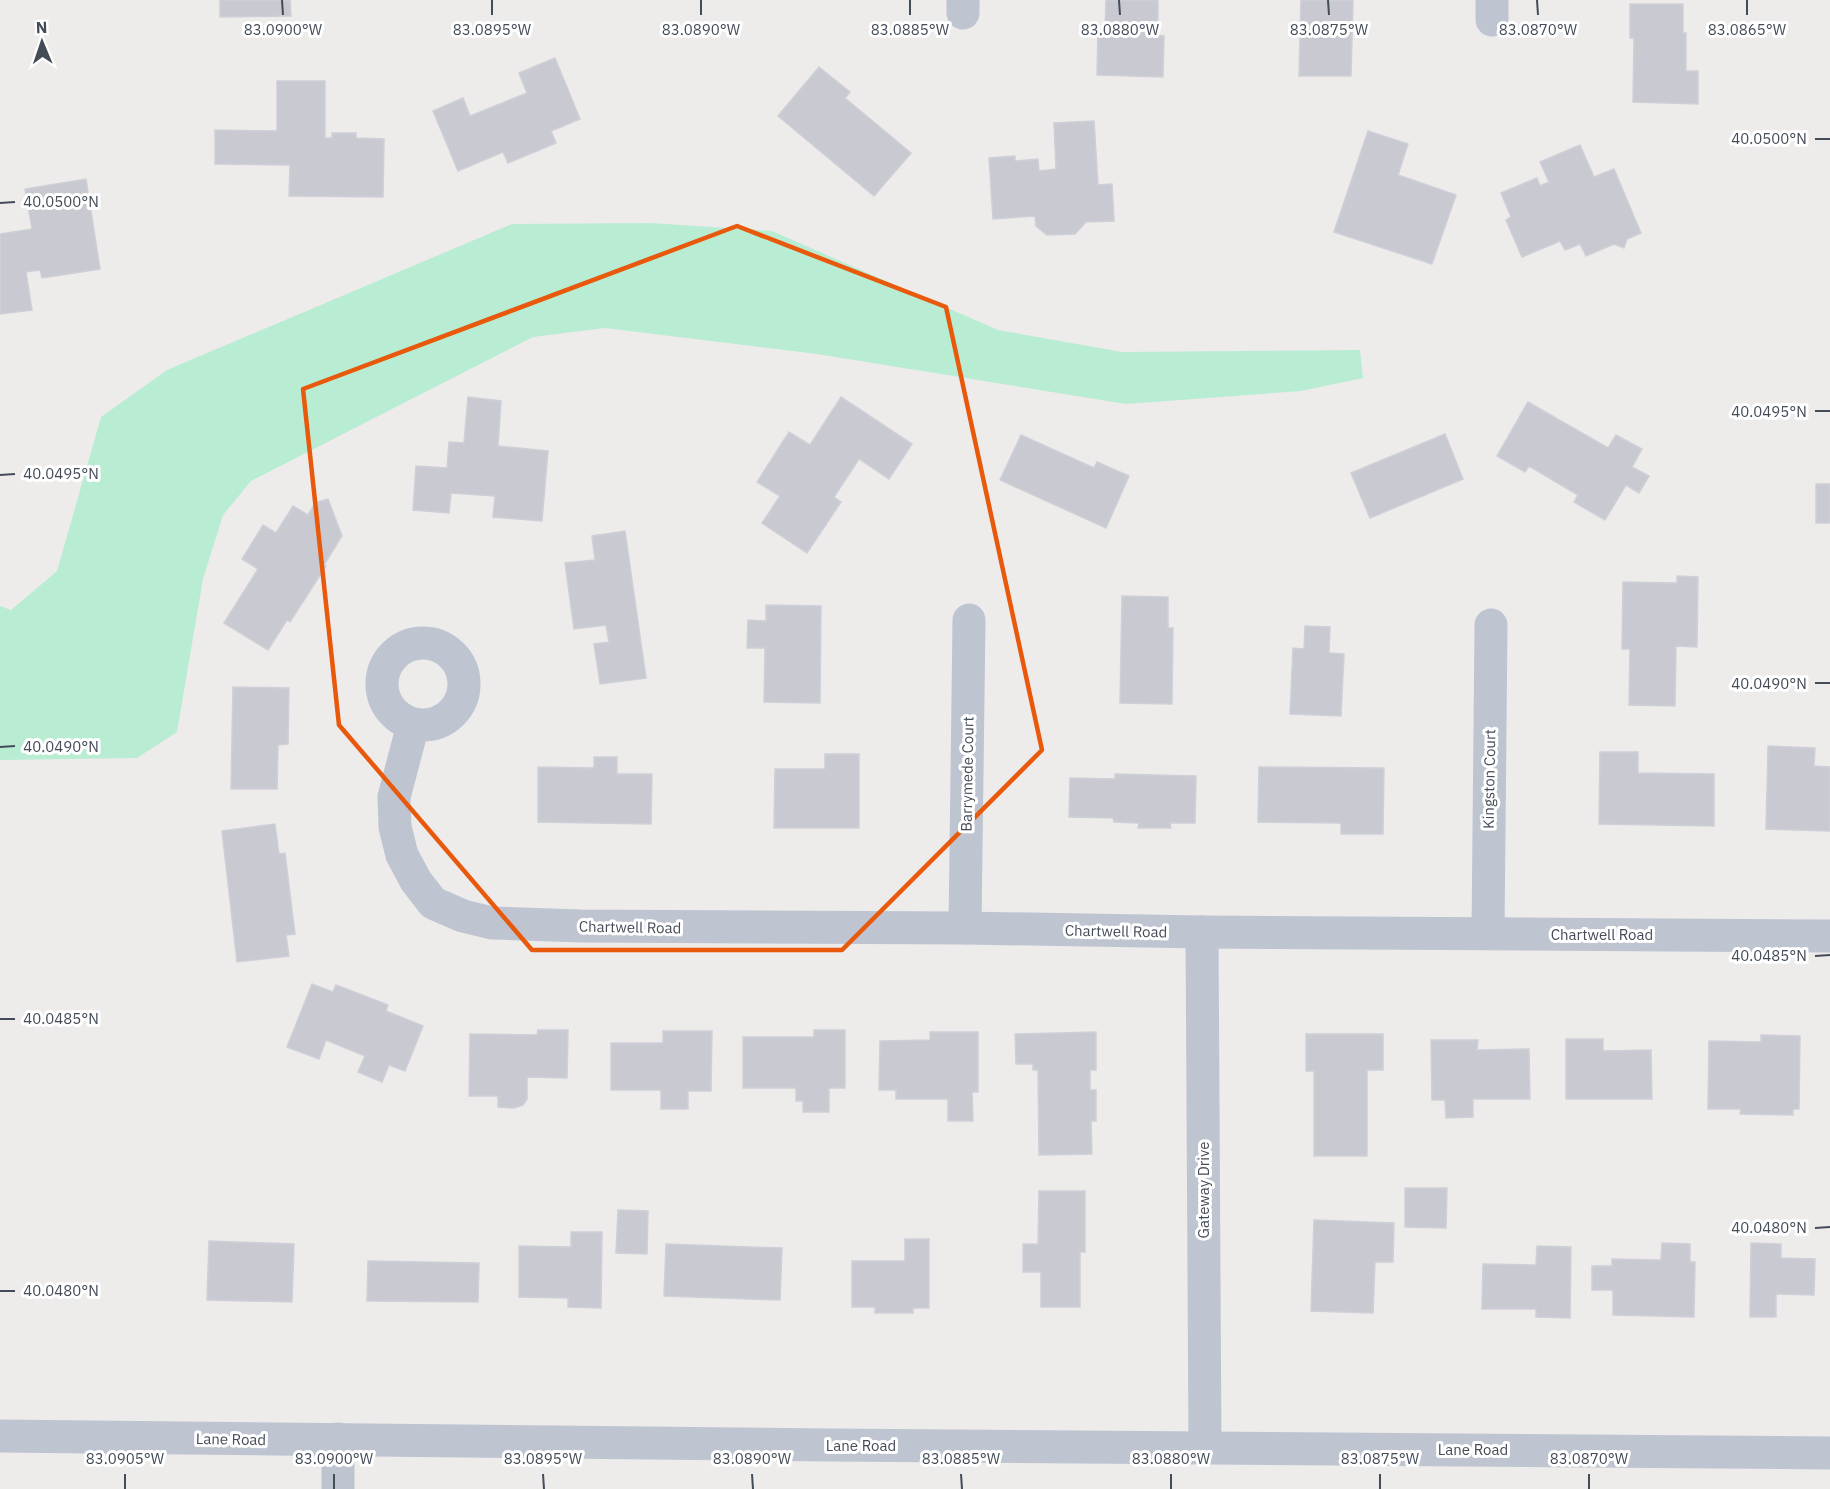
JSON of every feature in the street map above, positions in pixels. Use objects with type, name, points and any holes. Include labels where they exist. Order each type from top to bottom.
[{"type":"street","name":"Barrymede Court","points":[[965,928],[969,620]]},
{"type":"street","name":"Kingston Court","points":[[1488,933],[1491,625]]},
{"type":"street","name":"Chartwell Road","points":[[413,725],[394,797],[395,827],[402,855],[416,882],[433,903],[463,916],[492,923],[581,926],[1830,936]]},
{"type":"street","name":"Gateway Drive","points":[[1202,932],[1205,1447]]},
{"type":"street","name":"Lane Road","points":[[0,1436],[1830,1453]]},
{"type":"street","points":[[338,1439],[338,1489]]},
{"type":"highlighted area","points":[[737,226],[946,307],[1042,750],[842,950],[532,950],[339,725],[303,389]]},
{"type":"green space","points":[[651,223],[772,231],[998,330],[1122,352],[1360,350],[1363,378],[1301,391],[1126,404],[817,354],[605,328],[533,337],[251,481],[223,515],[203,579],[177,732],[137,758],[0,760],[0,606],[11,610],[57,571],[101,417],[167,370],[512,224]]},
{"type":"building","points":[[220,0],[290,0],[291,16],[220,17]]},
{"type":"building","points":[[1106,0],[1158,0],[1158,35],[1164,36],[1163,77],[1097,75],[1098,32],[1105,32]]},
{"type":"building","points":[[1301,0],[1353,0],[1351,76],[1299,76]]},
{"type":"building","points":[[1630,4],[1683,4],[1686,71],[1698,71],[1698,104],[1633,102],[1634,38],[1630,38]]},
{"type":"building","points":[[555,58],[580,119],[551,131],[556,143],[508,163],[503,152],[458,171],[433,111],[463,98],[470,116],[527,93],[519,73]]},
{"type":"building","points":[[819,67],[850,92],[845,98],[911,153],[874,196],[778,116]]},
{"type":"building","points":[[277,81],[325,81],[325,138],[332,138],[332,133],[356,133],[356,138],[384,139],[383,197],[289,196],[290,165],[215,164],[215,130],[277,131]]},
{"type":"building","points":[[1094,121],[1098,185],[1112,184],[1114,221],[1086,222],[1075,234],[1047,235],[1036,226],[1035,216],[993,219],[989,158],[1015,156],[1015,161],[1038,159],[1039,171],[1056,169],[1054,123]]},
{"type":"building","points":[[1368,131],[1408,144],[1398,175],[1456,195],[1432,264],[1334,232]]},
{"type":"building","points":[[1580,145],[1594,177],[1614,169],[1641,233],[1627,239],[1624,248],[1614,244],[1586,256],[1580,244],[1565,250],[1560,241],[1522,257],[1506,220],[1511,217],[1501,193],[1537,178],[1540,186],[1549,182],[1540,162]]},
{"type":"building","points":[[86,179],[100,269],[42,278],[40,270],[26,272],[32,310],[0,314],[0,234],[32,229],[25,189]]},
{"type":"building","points":[[468,397],[501,401],[498,446],[548,451],[542,521],[493,517],[495,496],[451,493],[449,513],[413,510],[416,466],[447,468],[449,442],[464,443]]},
{"type":"building","points":[[841,397],[912,444],[889,479],[859,459],[834,497],[841,502],[807,553],[762,523],[780,496],[757,482],[789,432],[810,445]]},
{"type":"building","points":[[1528,402],[1608,448],[1616,435],[1642,449],[1632,467],[1649,476],[1639,493],[1626,485],[1605,520],[1574,502],[1578,495],[1529,466],[1525,472],[1497,456]]},
{"type":"building","points":[[1445,434],[1463,479],[1370,518],[1351,473]]},
{"type":"building","points":[[1021,435],[1094,468],[1097,462],[1129,476],[1106,528],[1000,480]]},
{"type":"building","points":[[1816,484],[1830,484],[1830,523],[1816,523]]},
{"type":"building","points":[[328,499],[342,536],[324,565],[326,566],[290,622],[287,620],[268,650],[224,623],[258,569],[242,559],[263,525],[276,533],[293,506],[308,515],[315,503]]},
{"type":"building","points":[[625,531],[646,678],[600,684],[594,644],[609,642],[606,625],[574,629],[565,563],[595,560],[592,536]]},
{"type":"building","points":[[1677,576],[1698,577],[1697,647],[1676,646],[1675,706],[1629,705],[1630,649],[1622,649],[1623,582],[1677,583]]},
{"type":"building","points":[[1122,596],[1168,597],[1168,628],[1173,628],[1172,704],[1120,703]]},
{"type":"building","points":[[766,605],[821,606],[820,703],[764,702],[765,648],[747,648],[748,620],[766,621]]},
{"type":"building","points":[[1305,626],[1330,627],[1329,653],[1344,654],[1341,716],[1290,714],[1293,648],[1304,649]]},
{"type":"building","points":[[233,687],[289,688],[288,744],[278,745],[277,789],[231,789]]},
{"type":"building","points":[[1768,746],[1815,748],[1814,766],[1830,767],[1830,831],[1766,829]]},
{"type":"building","points":[[1600,752],[1638,752],[1638,773],[1714,774],[1714,826],[1599,824]]},
{"type":"building","points":[[825,754],[859,754],[859,828],[774,828],[775,769],[825,769]]},
{"type":"building","points":[[594,757],[617,757],[617,774],[652,774],[651,824],[538,822],[538,767],[594,768]]},
{"type":"building","points":[[1259,767],[1384,768],[1383,834],[1341,834],[1341,823],[1258,822]]},
{"type":"building","points":[[1115,774],[1196,776],[1195,823],[1170,823],[1171,828],[1138,828],[1139,823],[1114,822],[1113,818],[1069,817],[1070,778],[1115,779]]},
{"type":"building","points":[[275,824],[279,854],[285,853],[295,934],[286,935],[289,956],[237,962],[222,831]]},
{"type":"building","points":[[312,984],[333,992],[336,985],[388,1005],[386,1011],[423,1026],[405,1071],[389,1065],[382,1082],[358,1072],[365,1056],[326,1040],[319,1059],[287,1047]]},
{"type":"building","points":[[538,1030],[568,1030],[567,1078],[527,1077],[527,1099],[523,1105],[514,1108],[498,1107],[498,1096],[469,1096],[470,1034],[537,1035]]},
{"type":"building","points":[[814,1030],[845,1030],[845,1088],[829,1088],[829,1112],[803,1112],[803,1101],[796,1101],[796,1088],[743,1088],[743,1037],[814,1037]]},
{"type":"building","points":[[663,1031],[712,1031],[711,1091],[688,1091],[688,1109],[661,1109],[661,1090],[611,1090],[611,1043],[663,1043]]},
{"type":"building","points":[[930,1032],[978,1032],[978,1092],[972,1092],[973,1121],[948,1121],[948,1099],[896,1099],[896,1090],[879,1090],[880,1041],[930,1040]]},
{"type":"building","points":[[1096,1032],[1096,1070],[1090,1070],[1090,1090],[1096,1090],[1096,1121],[1091,1121],[1092,1154],[1039,1155],[1038,1070],[1033,1070],[1033,1064],[1016,1064],[1015,1034]]},
{"type":"building","points":[[1306,1034],[1383,1034],[1383,1070],[1367,1070],[1367,1156],[1314,1156],[1314,1071],[1306,1071]]},
{"type":"building","points":[[1761,1035],[1800,1036],[1799,1109],[1793,1109],[1793,1115],[1740,1114],[1741,1109],[1708,1109],[1709,1041],[1761,1042]]},
{"type":"building","points":[[1566,1039],[1603,1039],[1603,1051],[1651,1050],[1652,1099],[1566,1099]]},
{"type":"building","points":[[1431,1040],[1478,1040],[1477,1050],[1529,1049],[1530,1099],[1473,1099],[1473,1117],[1446,1118],[1445,1100],[1432,1100]]},
{"type":"building","points":[[1405,1188],[1447,1188],[1446,1228],[1405,1227]]},
{"type":"building","points":[[1039,1191],[1085,1191],[1085,1252],[1080,1252],[1080,1307],[1041,1307],[1041,1272],[1023,1272],[1023,1244],[1038,1244]]},
{"type":"building","points":[[618,1210],[648,1211],[647,1254],[616,1253]]},
{"type":"building","points":[[1314,1220],[1394,1223],[1393,1262],[1375,1262],[1373,1313],[1311,1311]]},
{"type":"building","points":[[571,1232],[602,1232],[601,1308],[568,1307],[568,1298],[519,1297],[519,1246],[571,1247]]},
{"type":"building","points":[[905,1239],[929,1239],[929,1308],[913,1308],[913,1313],[875,1313],[875,1307],[852,1307],[852,1261],[905,1261]]},
{"type":"building","points":[[209,1241],[294,1244],[292,1302],[207,1300]]},
{"type":"building","points":[[1662,1243],[1690,1244],[1690,1262],[1695,1262],[1694,1317],[1613,1315],[1613,1290],[1592,1290],[1592,1266],[1612,1266],[1612,1259],[1661,1260]]},
{"type":"building","points":[[1751,1243],[1781,1244],[1781,1258],[1815,1259],[1814,1295],[1776,1294],[1776,1317],[1750,1317]]},
{"type":"building","points":[[666,1244],[782,1248],[780,1300],[664,1296]]},
{"type":"building","points":[[1537,1246],[1571,1247],[1570,1318],[1536,1317],[1536,1309],[1482,1309],[1483,1264],[1536,1265]]},
{"type":"building","points":[[368,1261],[479,1263],[478,1302],[367,1301]]}]
